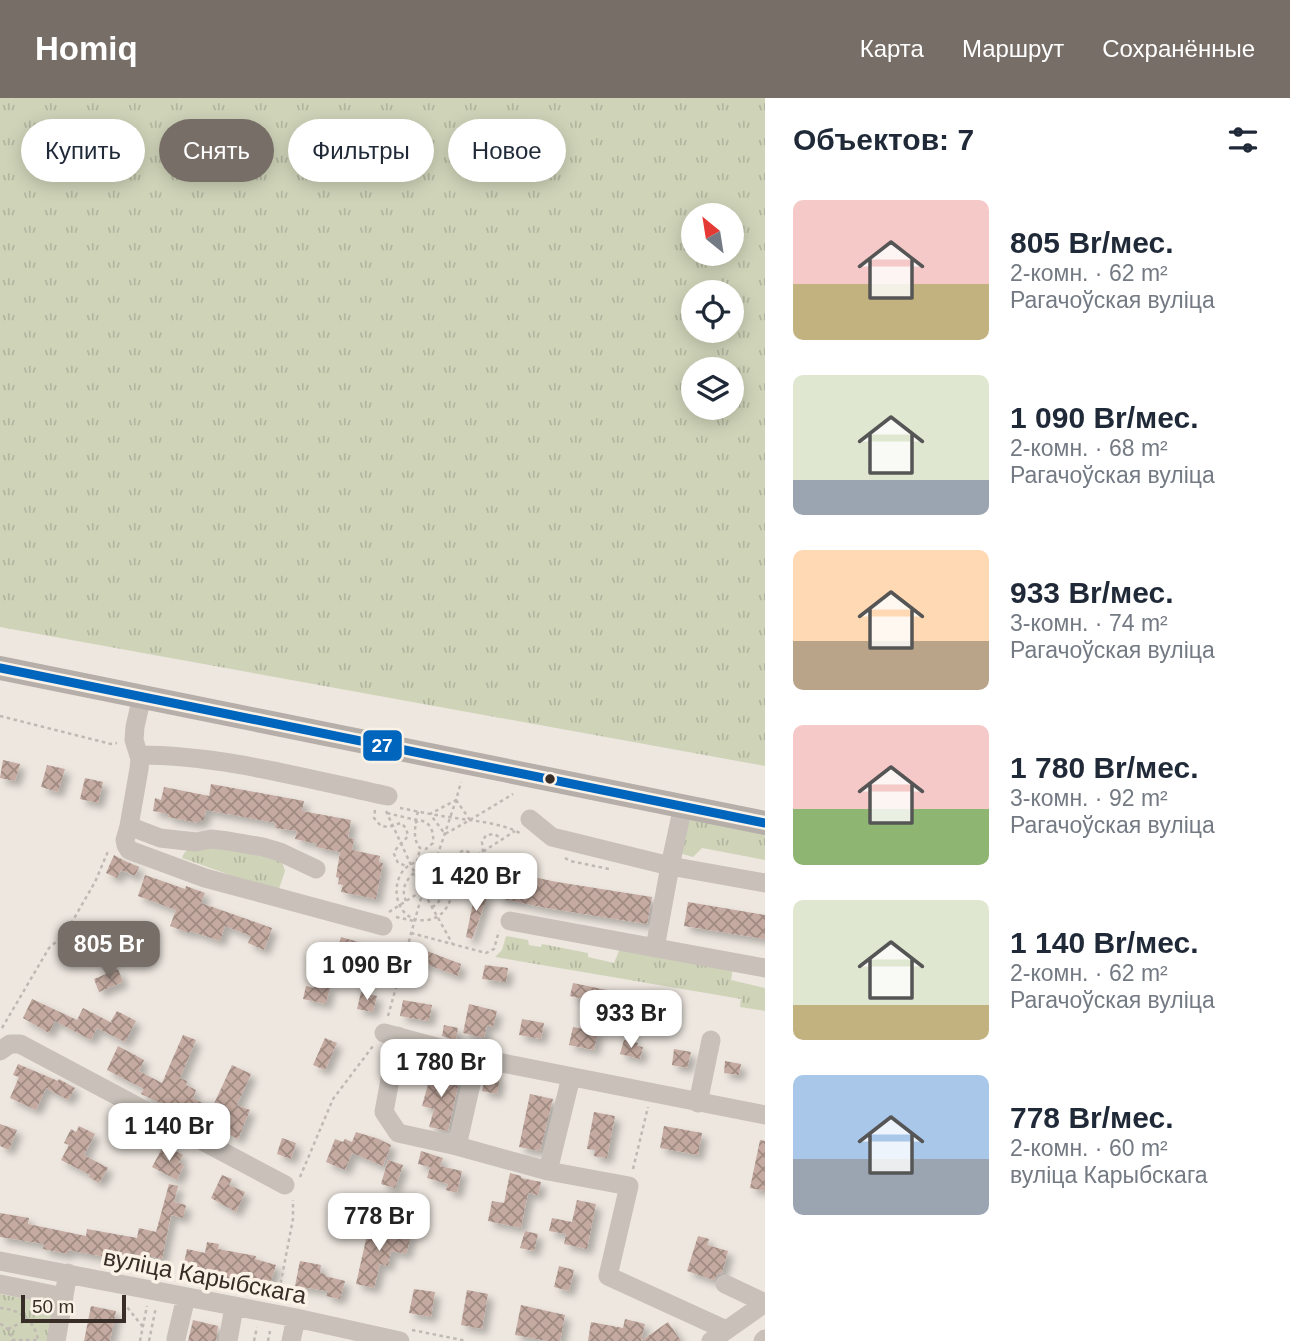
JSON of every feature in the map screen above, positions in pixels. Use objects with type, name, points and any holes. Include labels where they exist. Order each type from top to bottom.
[{"type":"main road","points":[[0,668],[765,823]]},
{"type":"street","points":[[142,696],[135,727],[139,769],[125,845],[129,850],[205,877],[383,926]]},
{"type":"street","points":[[137,748],[162,755],[216,761],[386,805]]},
{"type":"street","points":[[655,948],[684,806]]},
{"type":"street","points":[[523,825],[552,837],[670,866],[765,883]]},
{"type":"street","points":[[127,833],[196,842],[211,839],[263,847],[316,869]]},
{"type":"street","points":[[510,921],[765,968]]},
{"type":"street","points":[[725,1284],[765,1303],[719,1336],[608,1276],[629,1186],[548,1171],[398,1133],[384,1112],[391,1034],[477,1058],[765,1115]]},
{"type":"street","points":[[698,1103],[710,1040]]},
{"type":"street","points":[[0,1051],[10,1044],[20,1044],[292,1188]]},
{"type":"street","points":[[457,1146],[477,1058]]},
{"type":"street","points":[[548,1171],[572,1077]]},
{"type":"street","name":"вуліца Карыбскага","points":[[0,1261],[296,1318],[400,1341]]},
{"type":"street","points":[[44,1341],[64,1297],[68,1273]]},
{"type":"street","points":[[0,1284],[64,1297]]},
{"type":"street","points":[[176,1339],[186,1297]]},
{"type":"street","points":[[228,1341],[234,1307]]},
{"type":"street","points":[[291,1341],[296,1318]]},
{"type":"path","points":[[0,716],[137,748]]},
{"type":"path","points":[[278,1301],[293,1219],[292,1188],[333,1099],[391,1034],[415,920],[423,891],[451,818],[465,761]]},
{"type":"path","points":[[445,834],[513,794]]},
{"type":"path","points":[[430,814],[456,800]]},
{"type":"path","points":[[456,800],[470,820]]},
{"type":"path","points":[[386,805],[416,822],[427,822],[433,832],[433,841],[426,849],[420,848]]},
{"type":"path","points":[[386,805],[411,866],[452,943]]},
{"type":"path","points":[[411,866],[398,863],[395,857],[395,850],[408,836],[406,828],[401,823],[382,827],[377,823],[374,814],[386,805],[451,818]]},
{"type":"path","points":[[417,862],[420,848],[415,840],[418,811]]},
{"type":"path","points":[[430,814],[445,834]]},
{"type":"path","points":[[415,920],[400,905],[396,894],[402,873],[417,862],[440,865],[448,875],[452,886],[447,908],[427,920],[415,920],[385,915],[400,905],[406,901],[439,881],[448,875],[456,869],[523,825]]},
{"type":"path","points":[[2,1028],[48,948],[65,934],[95,882],[109,849],[127,833]]},
{"type":"path","points":[[483,852],[482,842],[486,835],[494,834],[502,839]]},
{"type":"path","points":[[456,869],[453,860],[457,853],[467,851],[475,857]]},
{"type":"path","points":[[406,901],[405,884],[415,873]]},
{"type":"path","points":[[432,907],[441,898],[439,881]]},
{"type":"path","points":[[629,1186],[651,1094]]},
{"type":"path","points":[[119,1297],[143,1327]]},
{"type":"path","points":[[140,1341],[147,1302]]},
{"type":"path","points":[[149,1341],[156,1304]]},
{"type":"path","points":[[0,1314],[1,1308],[8,1308],[28,1320],[44,1341]]},
{"type":"path","points":[[8,1329],[28,1320]]},
{"type":"path","points":[[0,1324],[8,1329],[12,1340],[44,1341]]},
{"type":"path","points":[[254,1341],[258,1325]]},
{"type":"path","points":[[268,1341],[271,1328]]},
{"type":"green space","points":[[0,98],[765,98],[765,766],[0,627]]},
{"type":"green space","points":[[690,819],[765,828],[765,860],[702,848],[693,857],[679,853]]},
{"type":"green space","points":[[214,844],[282,861],[285,871],[278,892],[182,858],[190,848]]},
{"type":"green space","points":[[506,936],[528,940],[529,945],[541,947],[542,944],[588,953],[588,957],[614,963],[621,946],[733,968],[731,980],[765,988],[765,1011],[740,1007],[741,999],[495,957],[502,950]]},
{"type":"green space","points":[[0,1294],[56,1305],[48,1341],[0,1341]]},
{"type":"building","points":[[3,760],[20,764],[15,781],[0,778]]},
{"type":"building","points":[[47,765],[65,769],[58,792],[41,787]]},
{"type":"building","points":[[85,778],[103,782],[98,803],[80,799]]},
{"type":"building","points":[[211,784],[304,801],[302,811],[351,820],[348,838],[354,839],[352,850],[380,856],[379,862],[383,863],[376,899],[341,892],[343,885],[338,884],[339,878],[336,877],[340,852],[295,839],[297,831],[275,828],[276,823],[206,810],[204,820],[199,820],[199,823],[153,811],[155,798],[161,800],[164,787],[209,796]]},
{"type":"building","points":[[114,855],[139,867],[135,876],[121,870],[117,878],[106,873]]},
{"type":"building","points":[[504,871],[652,897],[647,924],[498,898]]},
{"type":"building","points":[[145,875],[205,893],[201,903],[272,928],[264,950],[248,943],[251,936],[225,926],[220,941],[170,926],[176,910],[138,896]]},
{"type":"building","points":[[475,893],[488,895],[472,939],[466,937]]},
{"type":"building","points":[[688,902],[765,915],[765,939],[684,926]]},
{"type":"building","points":[[341,937],[372,946],[368,957],[338,948]]},
{"type":"building","points":[[419,948],[461,964],[458,976],[415,960]]},
{"type":"building","points":[[485,965],[508,968],[506,982],[482,979]]},
{"type":"building","points":[[118,969],[123,982],[99,992],[94,979]]},
{"type":"building","points":[[573,983],[607,990],[604,1003],[570,996]]},
{"type":"building","points":[[314,984],[330,987],[326,1004],[303,999],[306,986],[314,988]]},
{"type":"building","points":[[361,992],[377,996],[373,1012],[357,1009]]},
{"type":"building","points":[[32,999],[77,1020],[83,1008],[112,1023],[117,1011],[136,1021],[125,1042],[97,1028],[91,1040],[55,1021],[49,1033],[23,1018]]},
{"type":"building","points":[[403,1000],[432,1005],[429,1021],[400,1016]]},
{"type":"building","points":[[469,1004],[497,1011],[493,1027],[487,1025],[484,1038],[463,1033]]},
{"type":"building","points":[[522,1019],[544,1023],[541,1039],[519,1035]]},
{"type":"building","points":[[444,1025],[458,1028],[456,1040],[442,1036]]},
{"type":"building","points":[[573,1027],[598,1032],[594,1050],[569,1045]]},
{"type":"building","points":[[183,1035],[196,1040],[180,1078],[196,1090],[193,1098],[212,1108],[232,1065],[251,1074],[237,1105],[250,1110],[238,1139],[228,1134],[230,1130],[205,1121],[202,1127],[189,1120],[190,1117],[141,1094],[144,1089],[107,1070],[118,1046],[144,1060],[139,1071],[162,1083]]},
{"type":"building","points":[[325,1038],[337,1043],[325,1070],[313,1065]]},
{"type":"building","points":[[624,1040],[643,1047],[640,1059],[620,1054]]},
{"type":"building","points":[[674,1049],[691,1052],[687,1068],[672,1065]]},
{"type":"building","points":[[725,1061],[741,1064],[739,1075],[724,1073]]},
{"type":"building","points":[[18,1064],[75,1088],[68,1100],[46,1088],[36,1110],[10,1098],[19,1077],[13,1075]]},
{"type":"building","points":[[432,1070],[460,1077],[448,1131],[429,1127],[434,1109],[422,1106]]},
{"type":"building","points":[[486,1074],[500,1077],[497,1094],[482,1091]]},
{"type":"building","points":[[530,1094],[553,1099],[540,1151],[519,1147]]},
{"type":"building","points":[[594,1112],[615,1116],[607,1158],[594,1156],[595,1150],[587,1149]]},
{"type":"building","points":[[0,1124],[17,1130],[9,1150],[0,1146]]},
{"type":"building","points":[[79,1126],[95,1134],[84,1155],[108,1168],[99,1183],[89,1177],[90,1175],[61,1160],[69,1145],[64,1143],[71,1129],[76,1132]]},
{"type":"building","points":[[664,1126],[702,1133],[698,1155],[660,1148]]},
{"type":"building","points":[[356,1132],[391,1145],[383,1166],[352,1153],[345,1170],[326,1162],[335,1139],[352,1142]]},
{"type":"building","points":[[282,1138],[296,1143],[291,1159],[277,1154]]},
{"type":"building","points":[[760,1140],[765,1141],[765,1191],[750,1188]]},
{"type":"building","points":[[164,1145],[183,1155],[179,1162],[184,1165],[177,1180],[152,1167]]},
{"type":"building","points":[[421,1151],[443,1158],[440,1166],[462,1171],[457,1193],[446,1190],[448,1184],[427,1178],[430,1167],[418,1164]]},
{"type":"building","points":[[388,1160],[403,1165],[395,1188],[381,1184]]},
{"type":"building","points":[[510,1173],[541,1182],[538,1195],[528,1193],[521,1228],[488,1221],[492,1201],[504,1203]]},
{"type":"building","points":[[222,1175],[232,1179],[229,1185],[245,1192],[236,1212],[211,1198]]},
{"type":"building","points":[[169,1184],[178,1186],[174,1202],[186,1205],[183,1218],[171,1215],[162,1259],[144,1255],[142,1261],[117,1256],[116,1259],[68,1250],[68,1254],[43,1249],[44,1244],[0,1237],[0,1213],[29,1218],[28,1224],[86,1236],[87,1229],[137,1238],[139,1228],[156,1232]]},
{"type":"building","points":[[577,1200],[596,1204],[587,1249],[564,1244],[566,1234],[549,1231],[552,1218],[572,1222]]},
{"type":"building","points":[[369,1226],[411,1236],[406,1254],[391,1251],[388,1266],[380,1264],[374,1288],[356,1284]]},
{"type":"building","points":[[525,1231],[538,1234],[534,1251],[520,1248]]},
{"type":"building","points":[[698,1236],[709,1239],[707,1245],[728,1251],[722,1273],[714,1280],[687,1271]]},
{"type":"building","points":[[207,1242],[219,1244],[218,1249],[256,1256],[255,1259],[276,1265],[269,1288],[182,1272],[187,1249],[205,1253]]},
{"type":"building","points":[[300,1261],[321,1265],[320,1273],[345,1281],[340,1299],[326,1296],[328,1291],[295,1286]]},
{"type":"building","points":[[559,1266],[574,1270],[569,1291],[554,1287]]},
{"type":"building","points":[[414,1289],[435,1292],[431,1317],[409,1313]]},
{"type":"building","points":[[467,1290],[488,1294],[482,1329],[461,1325]]},
{"type":"building","points":[[521,1305],[565,1315],[560,1341],[515,1335]]},
{"type":"building","points":[[91,1306],[116,1311],[110,1341],[84,1341]]},
{"type":"building","points":[[625,1319],[645,1324],[641,1341],[588,1341],[591,1322],[623,1328]]},
{"type":"building","points":[[193,1320],[218,1326],[216,1341],[188,1341]]},
{"type":"building","points":[[668,1322],[681,1341],[641,1341]]},
{"type":"transit line","name":"27","points":[[0,668],[765,823]]}]
